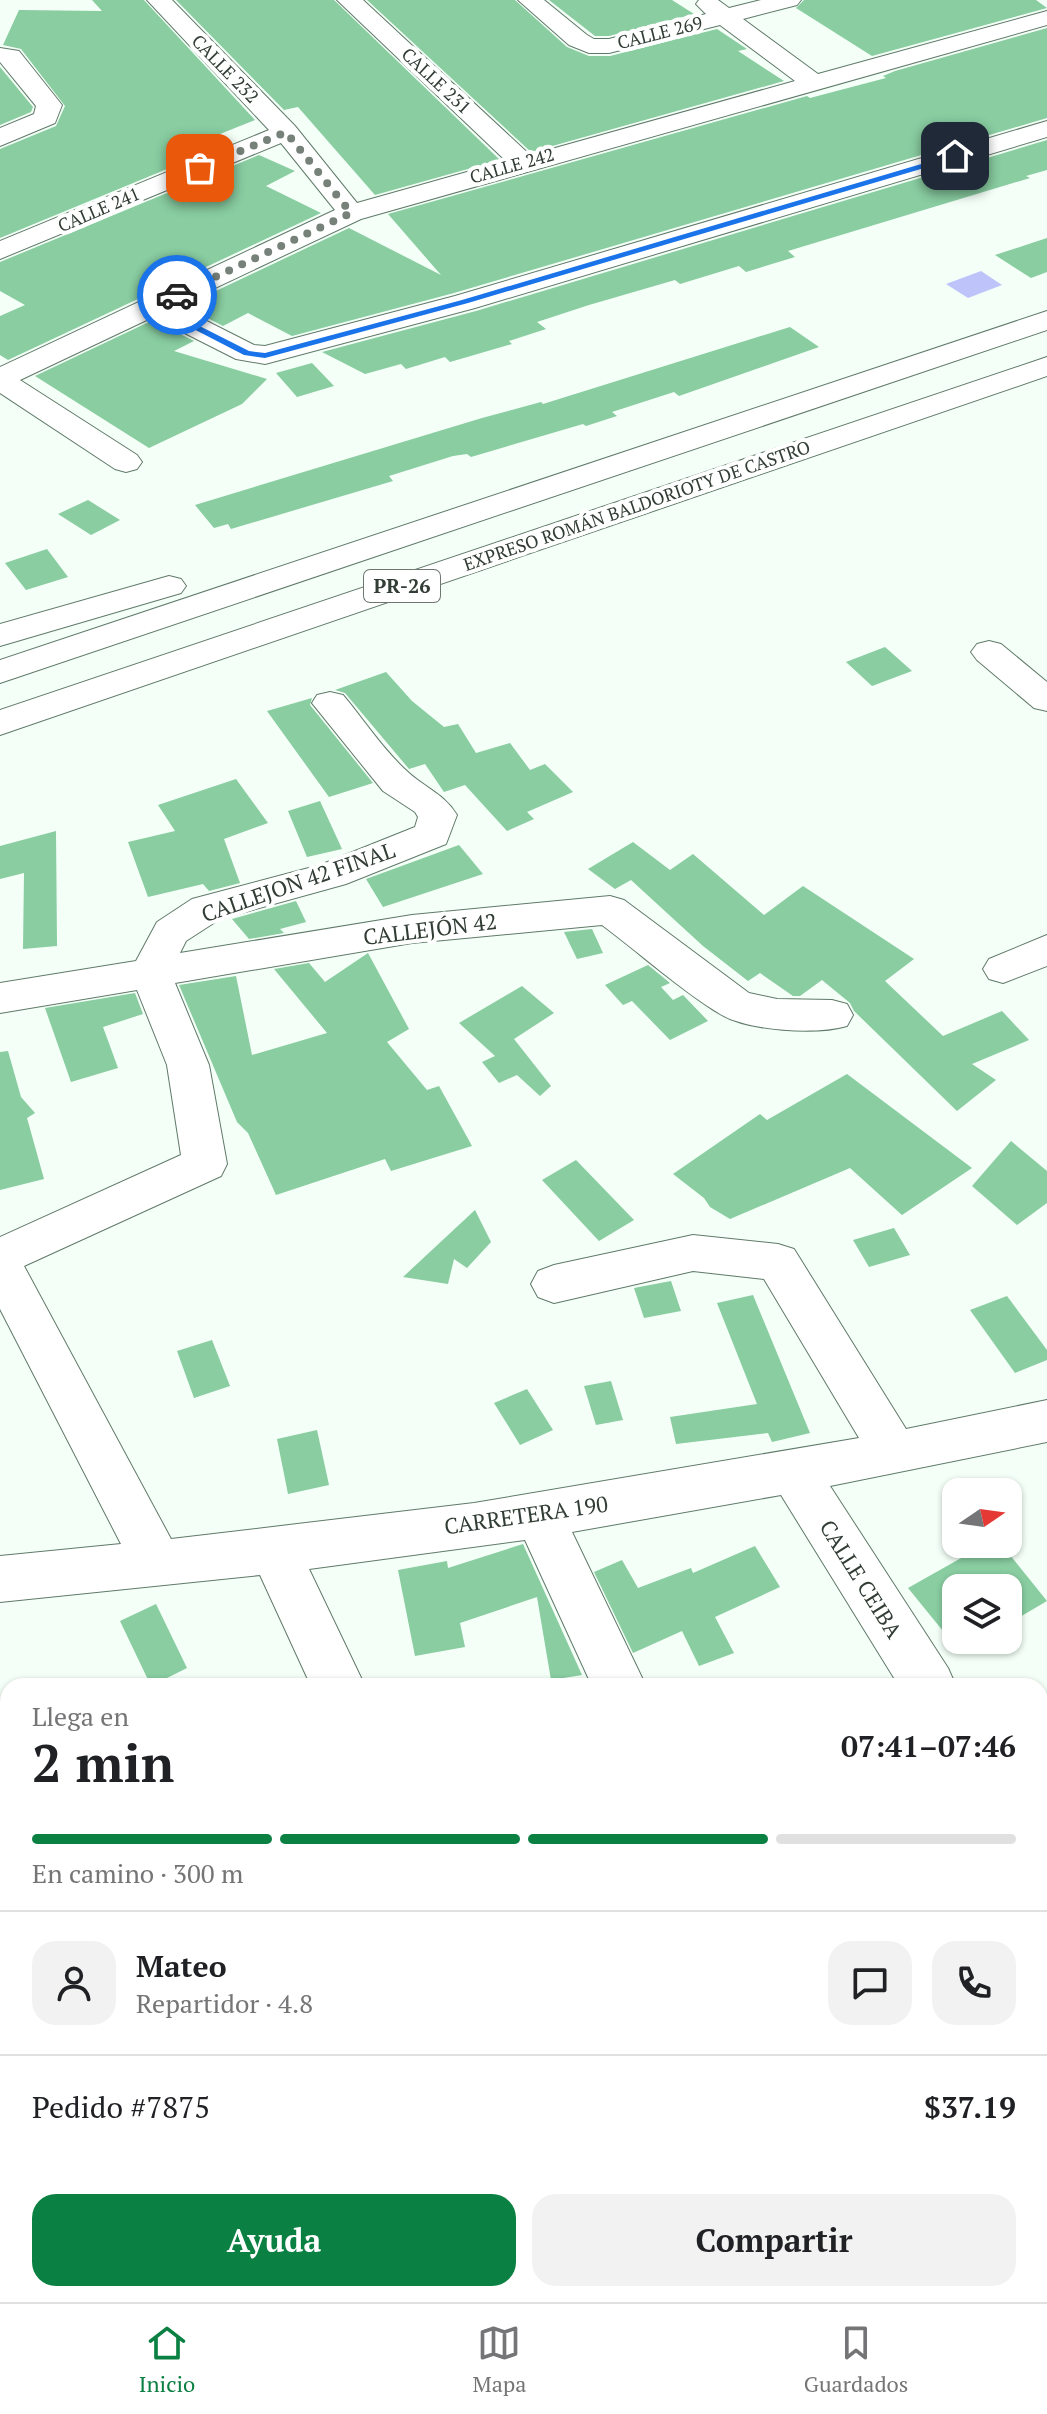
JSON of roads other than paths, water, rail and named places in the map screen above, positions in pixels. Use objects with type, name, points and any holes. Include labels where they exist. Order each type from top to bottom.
[{"type":"main road","name":"CALLE 232","points":[[159,0],[286,132],[351,213]]},
{"type":"main road","name":"CALLE 231","points":[[349,0],[523,163]]},
{"type":"main road","name":"CALLE 269","points":[[530,0],[589,46],[609,46],[789,0]]},
{"type":"main road","points":[[703,0],[812,82]]},
{"type":"main road","name":"CALLE 242","points":[[0,379],[351,213],[1047,18]]},
{"type":"main road","points":[[0,55],[10,56],[49,105],[46,118],[0,138]]},
{"type":"main road","points":[[154,306],[247,353],[265,355],[465,302],[1047,129]]},
{"type":"main road","name":"CALLE 241","points":[[0,251],[286,132]]},
{"type":"main road","name":"PR-26","points":[[0,672],[1047,320]]},
{"type":"main road","name":"EXPRESO ROMÁN BALDORIOTY DE CASTRO","points":[[0,723],[1047,366]]},
{"type":"main road","name":"CALLE 242","points":[[0,379],[126,462]]},
{"type":"main road","points":[[0,635],[68,613],[289,553],[455,517]]},
{"type":"main road","points":[[989,652],[1047,700]]},
{"type":"main road","name":"CALLEJON 42 FINAL","points":[[150,972],[171,932],[206,909],[332,875],[432,835],[438,815],[428,803],[396,782],[330,703]]},
{"type":"main road","name":"CALLEJÓN 42","points":[[0,998],[412,929],[610,910],[737,1005],[777,1014],[832,1015]]},
{"type":"main road","points":[[1003,969],[1047,949]]},
{"type":"main road","points":[[0,1257],[205,1164],[188,1065],[150,972]]},
{"type":"main road","points":[[554,1284],[693,1253],[778,1262],[893,1451]]},
{"type":"main road","points":[[0,1264],[157,1563]]},
{"type":"main road","name":"CARRETERA 190","points":[[0,1579],[274,1550],[539,1515],[794,1472],[1047,1421]]},
{"type":"main road","name":"CALLE CEIBA","points":[[794,1472],[924,1678]]},
{"type":"main road","points":[[539,1515],[615,1678]]},
{"type":"main road","points":[[274,1550],[334,1678]]},
{"type":"water","points":[[981,271],[1002,285],[968,298],[946,284]]}]
